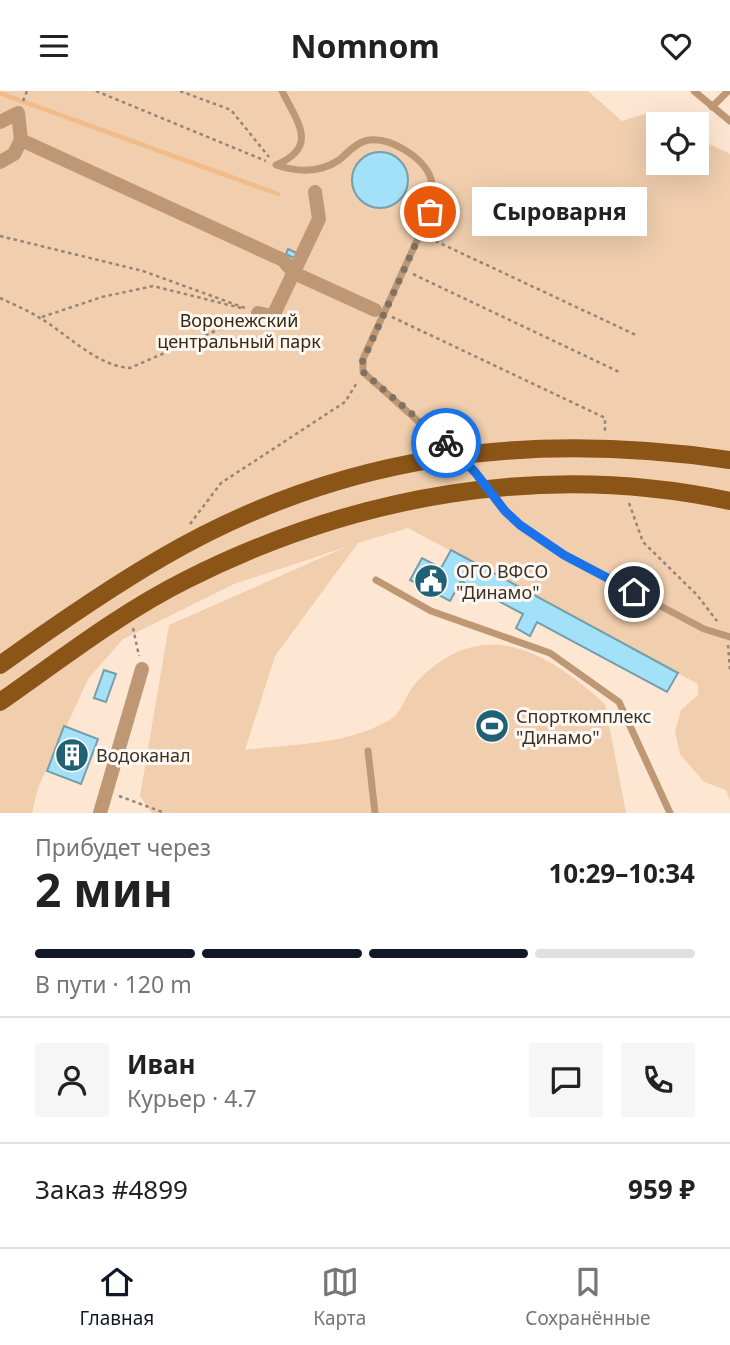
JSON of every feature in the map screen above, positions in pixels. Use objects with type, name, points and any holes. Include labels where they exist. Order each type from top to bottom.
[{"type":"main road","points":[[0,665],[81,608],[165,556],[254,512],[388,466],[457,454],[591,446],[657,450],[730,460]]},
{"type":"main road","points":[[0,702],[95,635],[183,581],[267,542],[328,520],[398,501],[462,490],[529,485],[654,490],[730,501]]},
{"type":"street","points":[[0,122],[18,113],[21,140],[15,154],[0,162]]},
{"type":"street","points":[[21,140],[283,260],[294,273],[379,312]]},
{"type":"street","points":[[258,313],[273,316],[294,273],[319,219],[315,192]]},
{"type":"street","points":[[100,813],[142,669]]},
{"type":"lane","points":[[276,165],[300,152],[302,142],[296,119],[282,91]]},
{"type":"lane","points":[[694,91],[730,121]]},
{"type":"lane","points":[[712,107],[727,91]]},
{"type":"lane","points":[[276,165],[293,170],[312,170],[335,162],[364,141],[383,141],[412,155],[431,177],[433,200],[404,270],[379,312],[363,359],[363,372],[467,464],[505,511],[564,555],[704,629],[729,637]]},
{"type":"lane","points":[[376,580],[431,611],[550,653],[620,702],[670,813]]},
{"type":"lane","points":[[368,751],[375,813]]},
{"type":"path","points":[[96,91],[276,165]]},
{"type":"path","points":[[180,91],[231,110],[276,165]]},
{"type":"path","points":[[420,234],[636,335]]},
{"type":"path","points":[[0,236],[144,271],[258,313]]},
{"type":"path","points":[[404,270],[620,372]]},
{"type":"path","points":[[40,318],[102,297],[153,286],[258,313]]},
{"type":"path","points":[[0,298],[40,318],[78,345],[118,367],[130,367],[258,313]]},
{"type":"path","points":[[379,312],[605,418]]},
{"type":"path","points":[[643,542],[697,595],[729,637]]},
{"type":"path","points":[[728,655],[730,670]]},
{"type":"path","points":[[106,791],[165,813]]},
{"type":"green space","name":"Воронежский центральный парк","points":[[0,91],[588,91],[622,121],[646,114],[646,175],[709,175],[709,144],[730,154],[730,800],[726,790],[704,782],[680,754],[675,731],[681,710],[698,695],[698,684],[408,528],[358,543],[275,656],[245,750],[339,739],[375,728],[395,716],[415,684],[439,662],[464,649],[488,645],[513,647],[537,655],[560,668],[605,704],[626,813],[152,813],[140,796],[169,625],[346,547],[234,584],[123,639],[88,679],[38,788],[32,813],[0,813]]},
{"type":"building","points":[[375,152],[385,152],[400,160],[406,169],[406,191],[400,200],[385,208],[375,208],[357,196],[352,185],[352,175],[364,157]]},
{"type":"building","points":[[288,249],[299,254],[296,259],[286,254]]},
{"type":"building","points":[[451,550],[678,673],[667,692],[537,622],[530,636],[516,628],[523,614],[461,581],[450,601],[410,580],[422,558],[441,568]]},
{"type":"building","points":[[104,670],[116,674],[106,702],[94,698]]},
{"type":"building","name":"Водоканал","points":[[64,726],[98,739],[81,784],[47,771]]},
{"type":"waterway","points":[[0,93],[278,194]]},
{"type":"way so far","points":[[430,212],[361,365],[363,372],[446,443]]},
{"type":"place","name":"Сыроварня","points":[[430,212]]},
{"type":"place","name":"ОГО ВФСО \"Динамо\"","points":[[431,581]]},
{"type":"place","name":"Спорткомплекс \"Динамо\"","points":[[492,726]]},
{"type":"place","name":"Водоканал","points":[[72,755]]},
{"type":"route","points":[[446,443],[475,472],[505,511],[520,525],[564,555],[634,592]]}]
